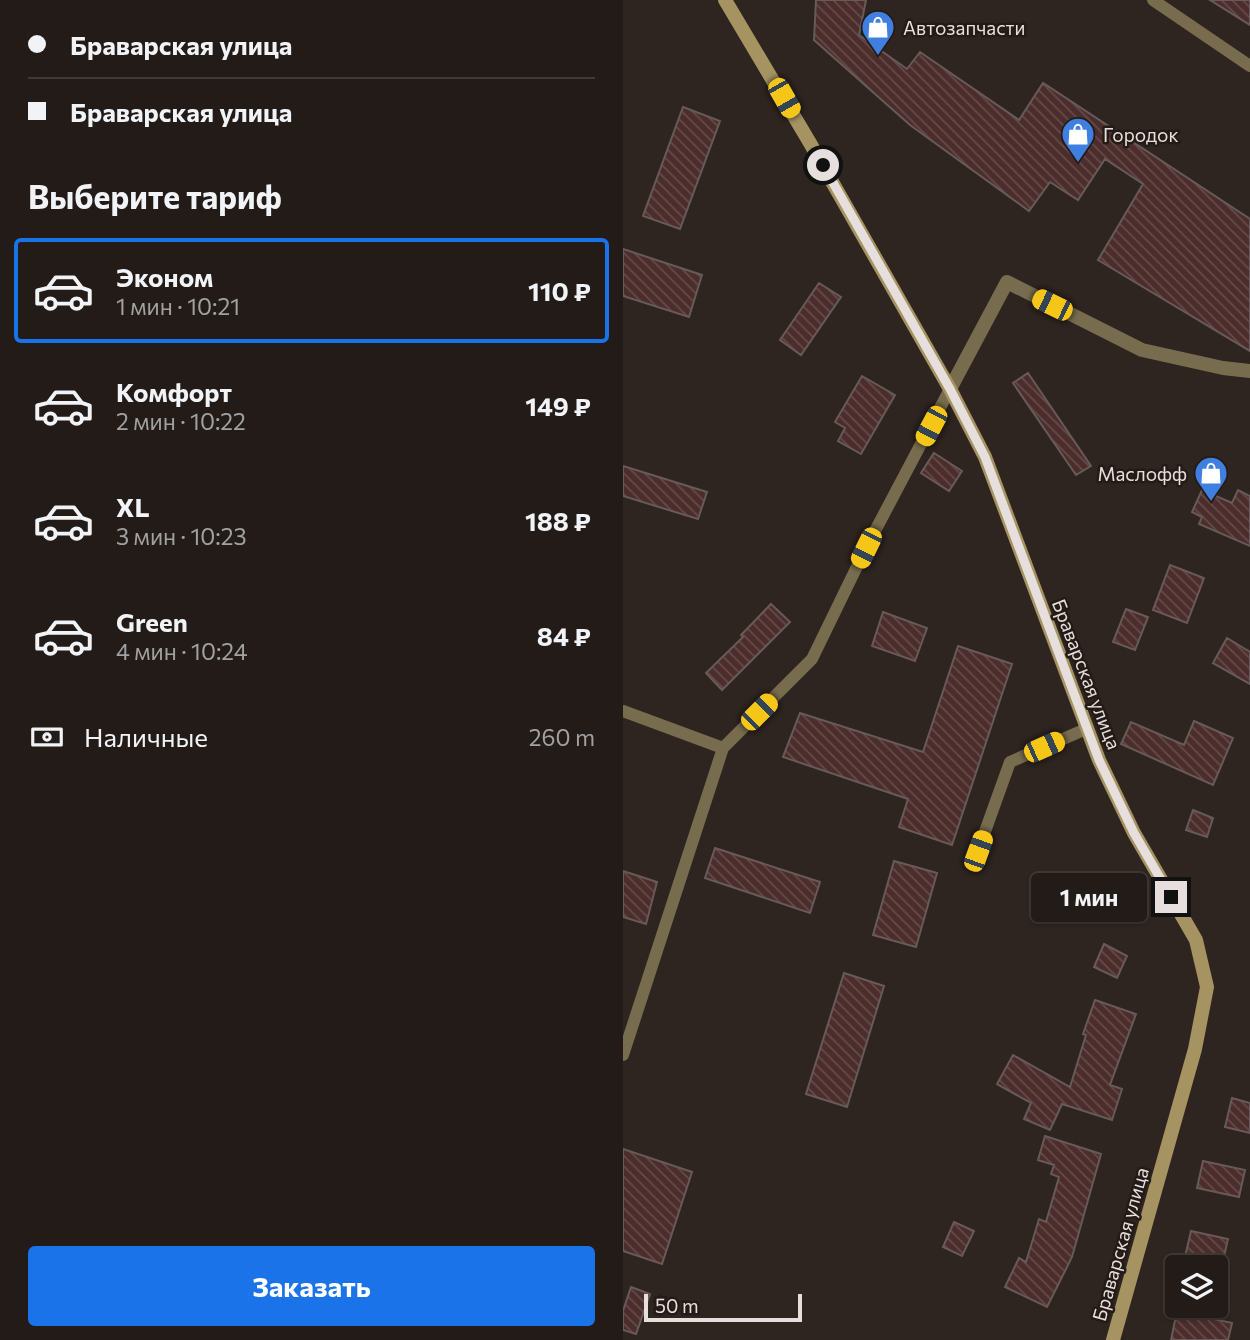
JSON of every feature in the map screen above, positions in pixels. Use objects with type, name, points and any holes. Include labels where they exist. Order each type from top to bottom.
[{"type":"main road","points":[[725,0],[758,53]]},
{"type":"main road","points":[[736,0],[758,53]]},
{"type":"main road","name":"Браварская улица","points":[[758,53],[950,389],[985,457],[1086,729],[1134,833],[1196,940],[1207,987],[1195,1049],[1113,1340]]},
{"type":"street","points":[[950,389],[1007,282],[1142,350],[1223,368],[1250,371]]},
{"type":"lane","points":[[1153,0],[1250,66]]},
{"type":"lane","points":[[623,1055],[723,748],[812,659],[866,548],[950,389]]},
{"type":"lane","points":[[623,711],[723,748]]},
{"type":"lane","points":[[978,851],[1010,762],[1086,729]]},
{"type":"building","name":"Городок","points":[[816,0],[866,0],[859,35],[907,69],[920,52],[1019,120],[1043,83],[1250,219],[1250,351],[1098,260],[1143,184],[1105,159],[1078,200],[1050,182],[1029,211],[910,125],[814,40]]},
{"type":"building","points":[[1210,0],[1250,0],[1250,25]]},
{"type":"building","points":[[683,107],[720,121],[680,229],[643,216]]},
{"type":"building","points":[[623,249],[702,275],[689,317],[623,296]]},
{"type":"building","points":[[819,283],[841,297],[801,355],[780,340]]},
{"type":"building","points":[[1028,373],[1091,466],[1076,475],[1013,383]]},
{"type":"building","points":[[862,376],[895,395],[861,454],[838,441],[845,428],[835,422]]},
{"type":"building","points":[[934,453],[962,471],[949,491],[921,473]]},
{"type":"building","points":[[623,466],[707,492],[698,519],[623,496]]},
{"type":"building","points":[[1202,490],[1232,503],[1238,490],[1250,496],[1250,546],[1199,524],[1202,517],[1192,512]]},
{"type":"building","points":[[1170,565],[1204,578],[1187,623],[1153,610]]},
{"type":"building","points":[[771,604],[790,622],[722,690],[706,673],[743,637],[741,635]]},
{"type":"building","points":[[1126,609],[1148,617],[1135,650],[1113,642]]},
{"type":"building","points":[[883,612],[927,628],[915,661],[872,646]]},
{"type":"building","points":[[1227,638],[1250,652],[1250,684],[1213,663]]},
{"type":"building","points":[[958,646],[1012,664],[952,845],[899,827],[908,799],[783,757],[800,713],[923,752]]},
{"type":"building","points":[[1194,721],[1233,738],[1213,785],[1121,744],[1131,722],[1184,745]]},
{"type":"building","points":[[1193,810],[1213,818],[1207,837],[1186,830]]},
{"type":"building","points":[[715,848],[820,882],[810,913],[705,878]]},
{"type":"building","points":[[894,861],[937,873],[916,947],[873,935]]},
{"type":"building","points":[[623,871],[657,882],[646,924],[623,917]]},
{"type":"building","points":[[1104,944],[1127,956],[1117,978],[1094,967]]},
{"type":"building","points":[[844,973],[884,986],[847,1107],[806,1094]]},
{"type":"building","points":[[1095,1000],[1136,1014],[1110,1085],[1122,1089],[1112,1120],[1062,1104],[1050,1130],[1024,1119],[1031,1103],[997,1084],[1013,1055],[1070,1087],[1086,1035],[1083,1034]]},
{"type":"building","points":[[1232,1098],[1250,1103],[1250,1133],[1225,1127]]},
{"type":"building","points":[[1045,1136],[1101,1154],[1072,1257],[1047,1307],[1005,1287],[1019,1258],[1026,1262],[1039,1219],[1046,1222],[1059,1177],[1051,1174],[1054,1165],[1038,1160]]},
{"type":"building","points":[[623,1149],[692,1172],[662,1264],[623,1251]]},
{"type":"building","points":[[1203,1161],[1245,1170],[1239,1197],[1197,1188]]},
{"type":"building","points":[[954,1222],[974,1231],[962,1256],[943,1247]]},
{"type":"building","points":[[1191,1231],[1228,1239],[1224,1255],[1185,1255]]},
{"type":"building","points":[[631,1287],[650,1294],[636,1334],[623,1330],[623,1311]]},
{"type":"building","points":[[1176,1318],[1209,1318],[1232,1323],[1228,1340],[1171,1340]]},
{"type":"place","name":"Автозапчасти","points":[[878,57]]},
{"type":"place","name":"Городок","points":[[1078,164]]},
{"type":"place","name":"Маслофф","points":[[1211,503]]},
{"type":"route","points":[[823,165],[950,389],[985,457],[1099,760],[1134,833],[1171,897]]}]
